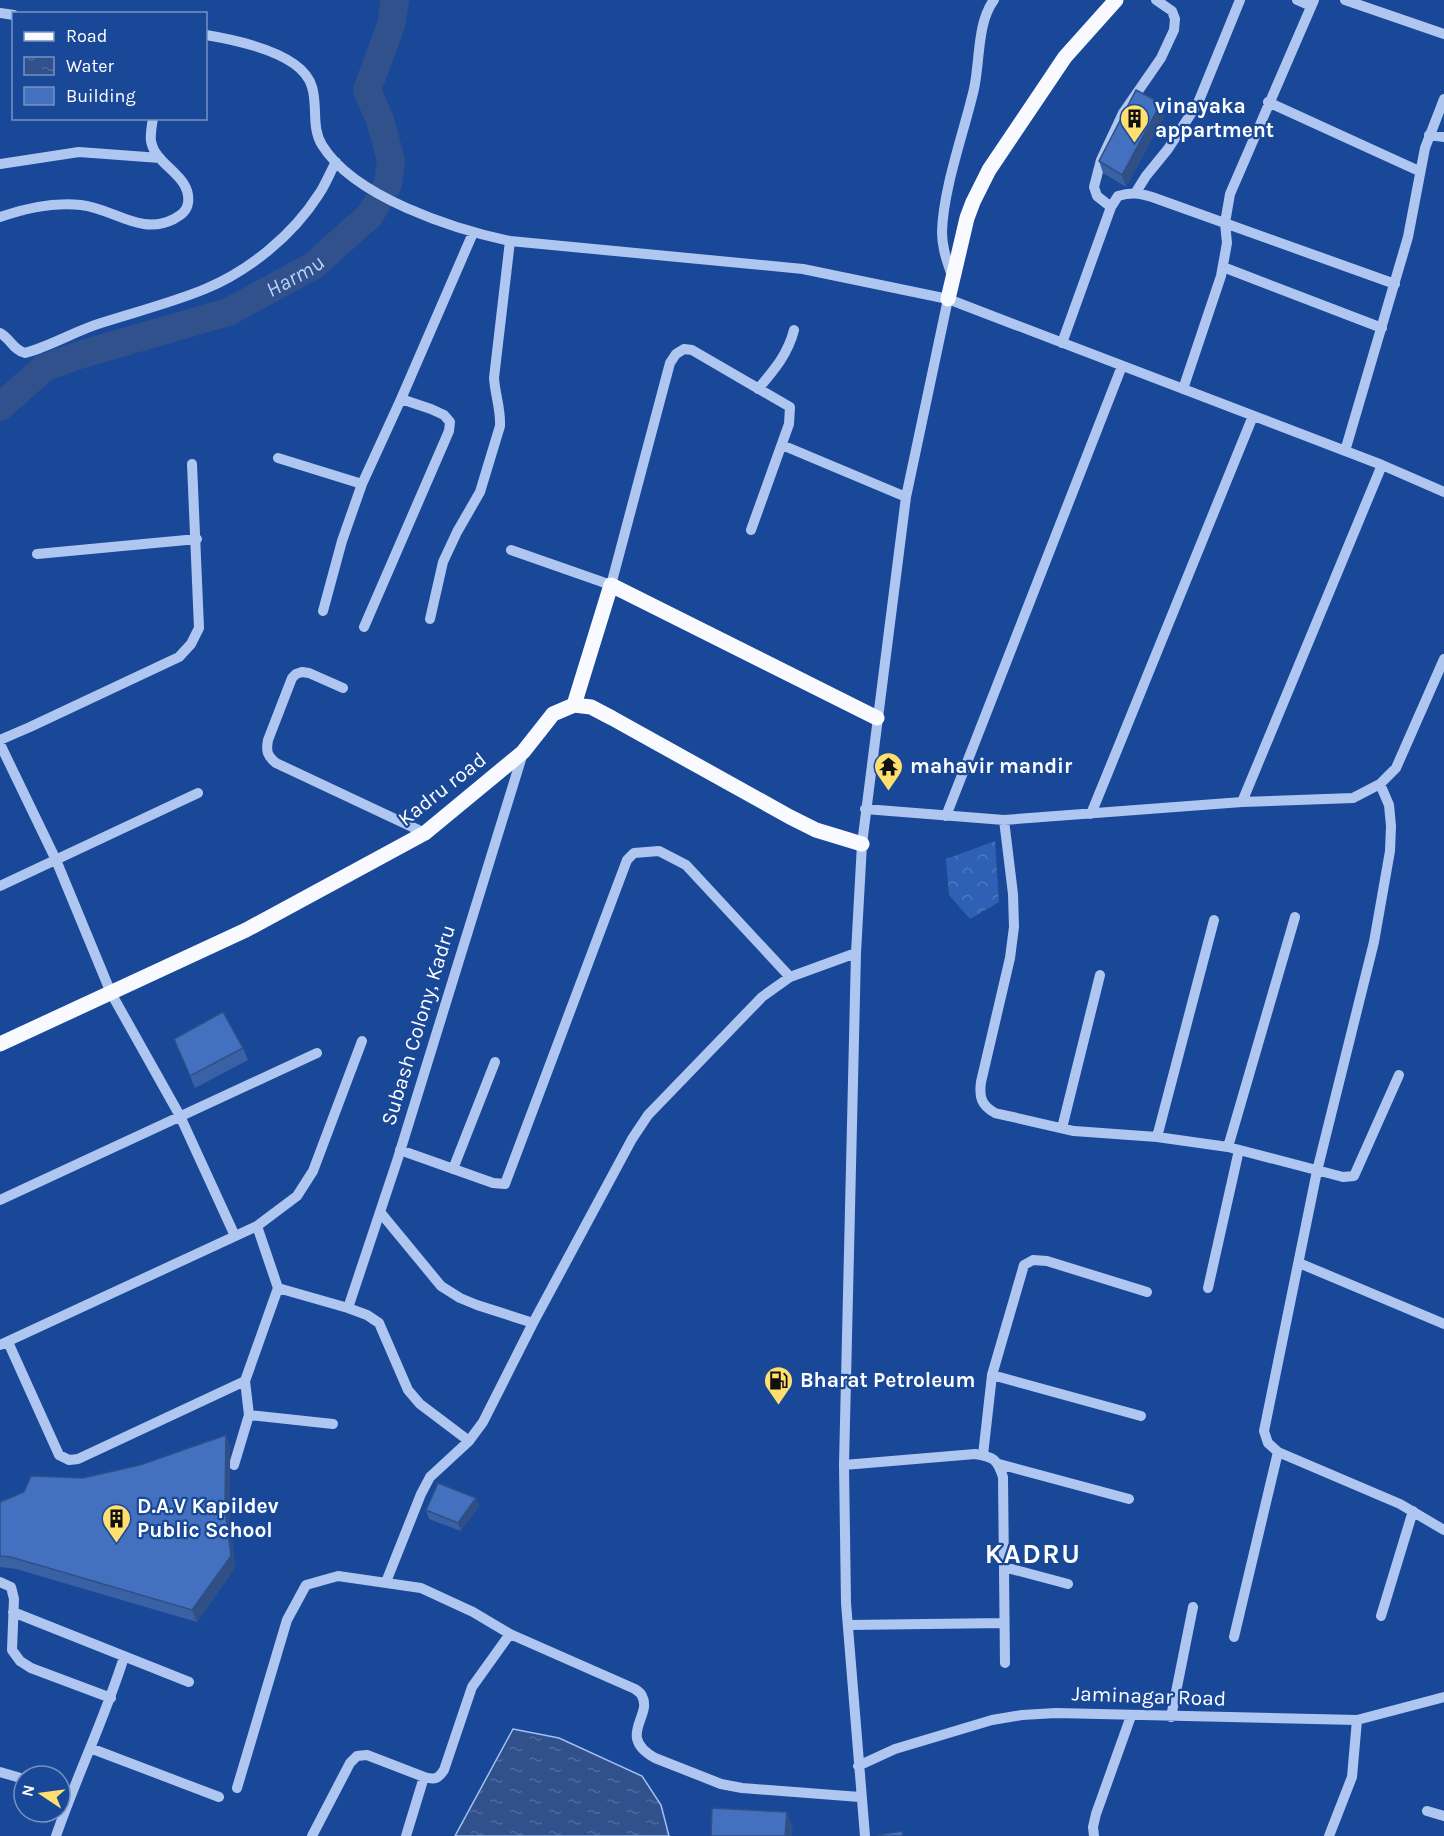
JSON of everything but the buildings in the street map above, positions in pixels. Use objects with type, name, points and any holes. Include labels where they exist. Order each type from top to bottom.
[{"type":"main road","points":[[948,299],[967,218],[989,170],[1065,57],[1116,0]]},
{"type":"main road","points":[[862,844],[816,830],[591,707],[574,705],[611,585],[878,718]]},
{"type":"main road","name":"Kadru road","points":[[0,1044],[246,930],[425,833],[523,752],[553,714],[574,705]]},
{"type":"street","points":[[952,276],[942,246],[944,209],[975,86],[985,21],[989,6],[994,0]]},
{"type":"street","points":[[1111,207],[1097,196],[1094,187],[1101,160],[1123,113],[1161,58],[1174,30],[1175,18],[1172,11],[1156,0]]},
{"type":"street","points":[[1136,192],[1198,103],[1240,0]]},
{"type":"street","points":[[1183,389],[1223,267],[1227,243],[1225,223],[1230,194],[1312,3],[1297,0]]},
{"type":"street","points":[[1345,0],[1444,34]]},
{"type":"street","points":[[207,35],[238,41],[293,63],[305,73],[312,86],[318,137],[336,162],[367,189],[473,233],[510,241],[803,269],[948,299],[1382,465],[1444,492]]},
{"type":"street","points":[[1345,451],[1408,237],[1419,171],[1429,135],[1444,99]]},
{"type":"street","points":[[1268,102],[1419,171]]},
{"type":"street","points":[[0,217],[40,206],[81,205],[107,211],[144,225],[154,226],[164,224],[185,212],[188,203],[184,183],[160,158],[151,141],[153,120]]},
{"type":"street","points":[[1429,135],[1444,137]]},
{"type":"street","points":[[0,164],[80,152],[160,158]]},
{"type":"street","points":[[0,333],[18,351],[25,353],[98,324],[191,294],[220,282],[264,254],[285,235],[320,193],[336,162]]},
{"type":"street","points":[[1062,343],[1111,207],[1118,196],[1136,192],[1395,284]]},
{"type":"street","points":[[323,611],[342,541],[362,484],[473,233]]},
{"type":"street","points":[[430,619],[443,562],[456,532],[480,492],[501,426],[494,378],[510,241]]},
{"type":"street","points":[[1223,267],[1382,328]]},
{"type":"street","points":[[865,1836],[860,1797],[848,1625],[844,1465],[856,953],[862,844],[906,497],[948,299]]},
{"type":"street","points":[[758,389],[783,360],[794,330]]},
{"type":"street","points":[[511,550],[611,585],[670,363],[676,354],[684,349],[692,350],[790,407],[789,424],[751,530]]},
{"type":"street","points":[[946,816],[1122,366]]},
{"type":"street","points":[[364,627],[449,431],[450,422],[444,416],[401,399]]},
{"type":"street","points":[[1091,814],[1253,416]]},
{"type":"street","points":[[782,445],[906,497]]},
{"type":"street","points":[[278,458],[362,484]]},
{"type":"street","points":[[0,740],[179,657],[192,644],[199,628],[192,464]]},
{"type":"street","points":[[1242,802],[1382,465]]},
{"type":"street","points":[[37,554],[197,540]]},
{"type":"street","points":[[866,809],[1004,820],[1242,802],[1353,798],[1380,784],[1396,768],[1444,659]]},
{"type":"street","points":[[343,688],[309,673],[302,672],[292,678],[268,740],[266,751],[276,763],[425,833]]},
{"type":"street","points":[[0,744],[56,860],[111,993],[180,1116],[235,1236]]},
{"type":"street","name":"Subash Colony, Kadru","points":[[348,1308],[400,1150],[523,752]]},
{"type":"street","points":[[1380,784],[1389,805],[1390,850],[1365,984],[1317,1171],[1264,1431],[1268,1443],[1278,1452],[1413,1510],[1444,1530]]},
{"type":"street","points":[[0,886],[198,793]]},
{"type":"street","points":[[1004,820],[1013,894],[1014,927],[1010,958],[981,1082],[980,1095],[984,1107],[995,1113],[1062,1128],[1157,1137],[1234,1149],[1343,1177],[1354,1176],[1399,1076]]},
{"type":"street","points":[[400,1150],[498,1185],[505,1184],[627,860],[634,853],[659,851],[687,865],[790,977]]},
{"type":"street","points":[[1208,1288],[1234,1149],[1295,917]]},
{"type":"street","points":[[1157,1137],[1214,920]]},
{"type":"street","points":[[386,1581],[430,1477],[469,1442],[483,1422],[533,1323],[632,1139],[648,1115],[762,997],[790,977],[856,953]]},
{"type":"street","points":[[1062,1128],[1100,975]]},
{"type":"street","points":[[245,1381],[78,1459],[69,1460],[59,1455],[4,1344],[257,1226],[297,1196],[313,1171],[362,1041]]},
{"type":"street","points":[[0,1200],[317,1053]]},
{"type":"street","points":[[453,1169],[495,1062]]},
{"type":"street","points":[[380,1212],[441,1286],[477,1305],[533,1323]]},
{"type":"street","points":[[234,1465],[249,1415],[245,1381],[278,1288],[257,1226]]},
{"type":"street","points":[[983,1455],[992,1375],[1024,1265],[1033,1260],[1047,1261],[1147,1292]]},
{"type":"street","points":[[1299,1263],[1444,1324]]},
{"type":"street","points":[[278,1288],[348,1308],[367,1315],[379,1323],[408,1390],[420,1404],[469,1442]]},
{"type":"street","points":[[992,1375],[1141,1416]]},
{"type":"street","points":[[249,1415],[333,1424]]},
{"type":"street","points":[[1234,1637],[1278,1452]]},
{"type":"street","points":[[844,1465],[975,1454],[992,1457],[999,1464],[1003,1477],[1005,1664]]},
{"type":"street","points":[[999,1464],[1129,1499]]},
{"type":"street","points":[[1381,1616],[1413,1510]]},
{"type":"street","points":[[1004,1567],[1068,1584]]},
{"type":"street","points":[[237,1788],[287,1620],[306,1585],[338,1576],[386,1581],[421,1588],[473,1612],[510,1634],[635,1689],[643,1696],[644,1704],[637,1734],[638,1744],[655,1758],[721,1784],[742,1788],[860,1797]]},
{"type":"street","points":[[0,1582],[11,1587],[14,1599],[12,1650],[20,1660],[31,1668],[111,1698]]},
{"type":"street","points":[[1171,1717],[1193,1607]]},
{"type":"street","points":[[13,1612],[189,1682]]},
{"type":"street","points":[[848,1625],[1004,1623]]},
{"type":"street","points":[[312,1836],[350,1763],[357,1756],[367,1755],[424,1777],[433,1779],[439,1777],[444,1770],[472,1687],[510,1634]]},
{"type":"street","points":[[72,1790],[111,1698],[124,1657]]},
{"type":"street","name":"Jaminagar Road","points":[[858,1766],[895,1749],[992,1720],[1022,1715],[1056,1713],[1357,1720],[1444,1697]]},
{"type":"street","points":[[1094,1836],[1093,1827],[1096,1814],[1131,1716]]},
{"type":"street","points":[[1329,1836],[1352,1777],[1357,1720]]},
{"type":"street","points":[[90,1748],[219,1797]]},
{"type":"street","points":[[406,1836],[424,1777]]},
{"type":"street","points":[[1427,1811],[1444,1816]]},
{"type":"green space","points":[[995,841],[999,902],[970,919],[949,895],[946,859]]},
{"type":"water","points":[[513,1729],[559,1738],[642,1776],[661,1805],[669,1836],[455,1836]]},
{"type":"waterway","name":"Harmu","points":[[0,407],[44,368],[79,355],[228,312],[313,266],[370,215],[388,184],[391,160],[380,120],[367,90],[391,25],[395,0]]},
{"type":"place","name":"vinayaka appartment","points":[[1134,144]]},
{"type":"place","name":"mahavir mandir","points":[[889,792]]},
{"type":"place","name":"Bharat Petroleum","points":[[779,1406]]},
{"type":"place","name":"D.A.V Kapildev Public School","points":[[116,1544]]},
{"type":"district","name":"KADRU","points":[[1033,1554]]}]
